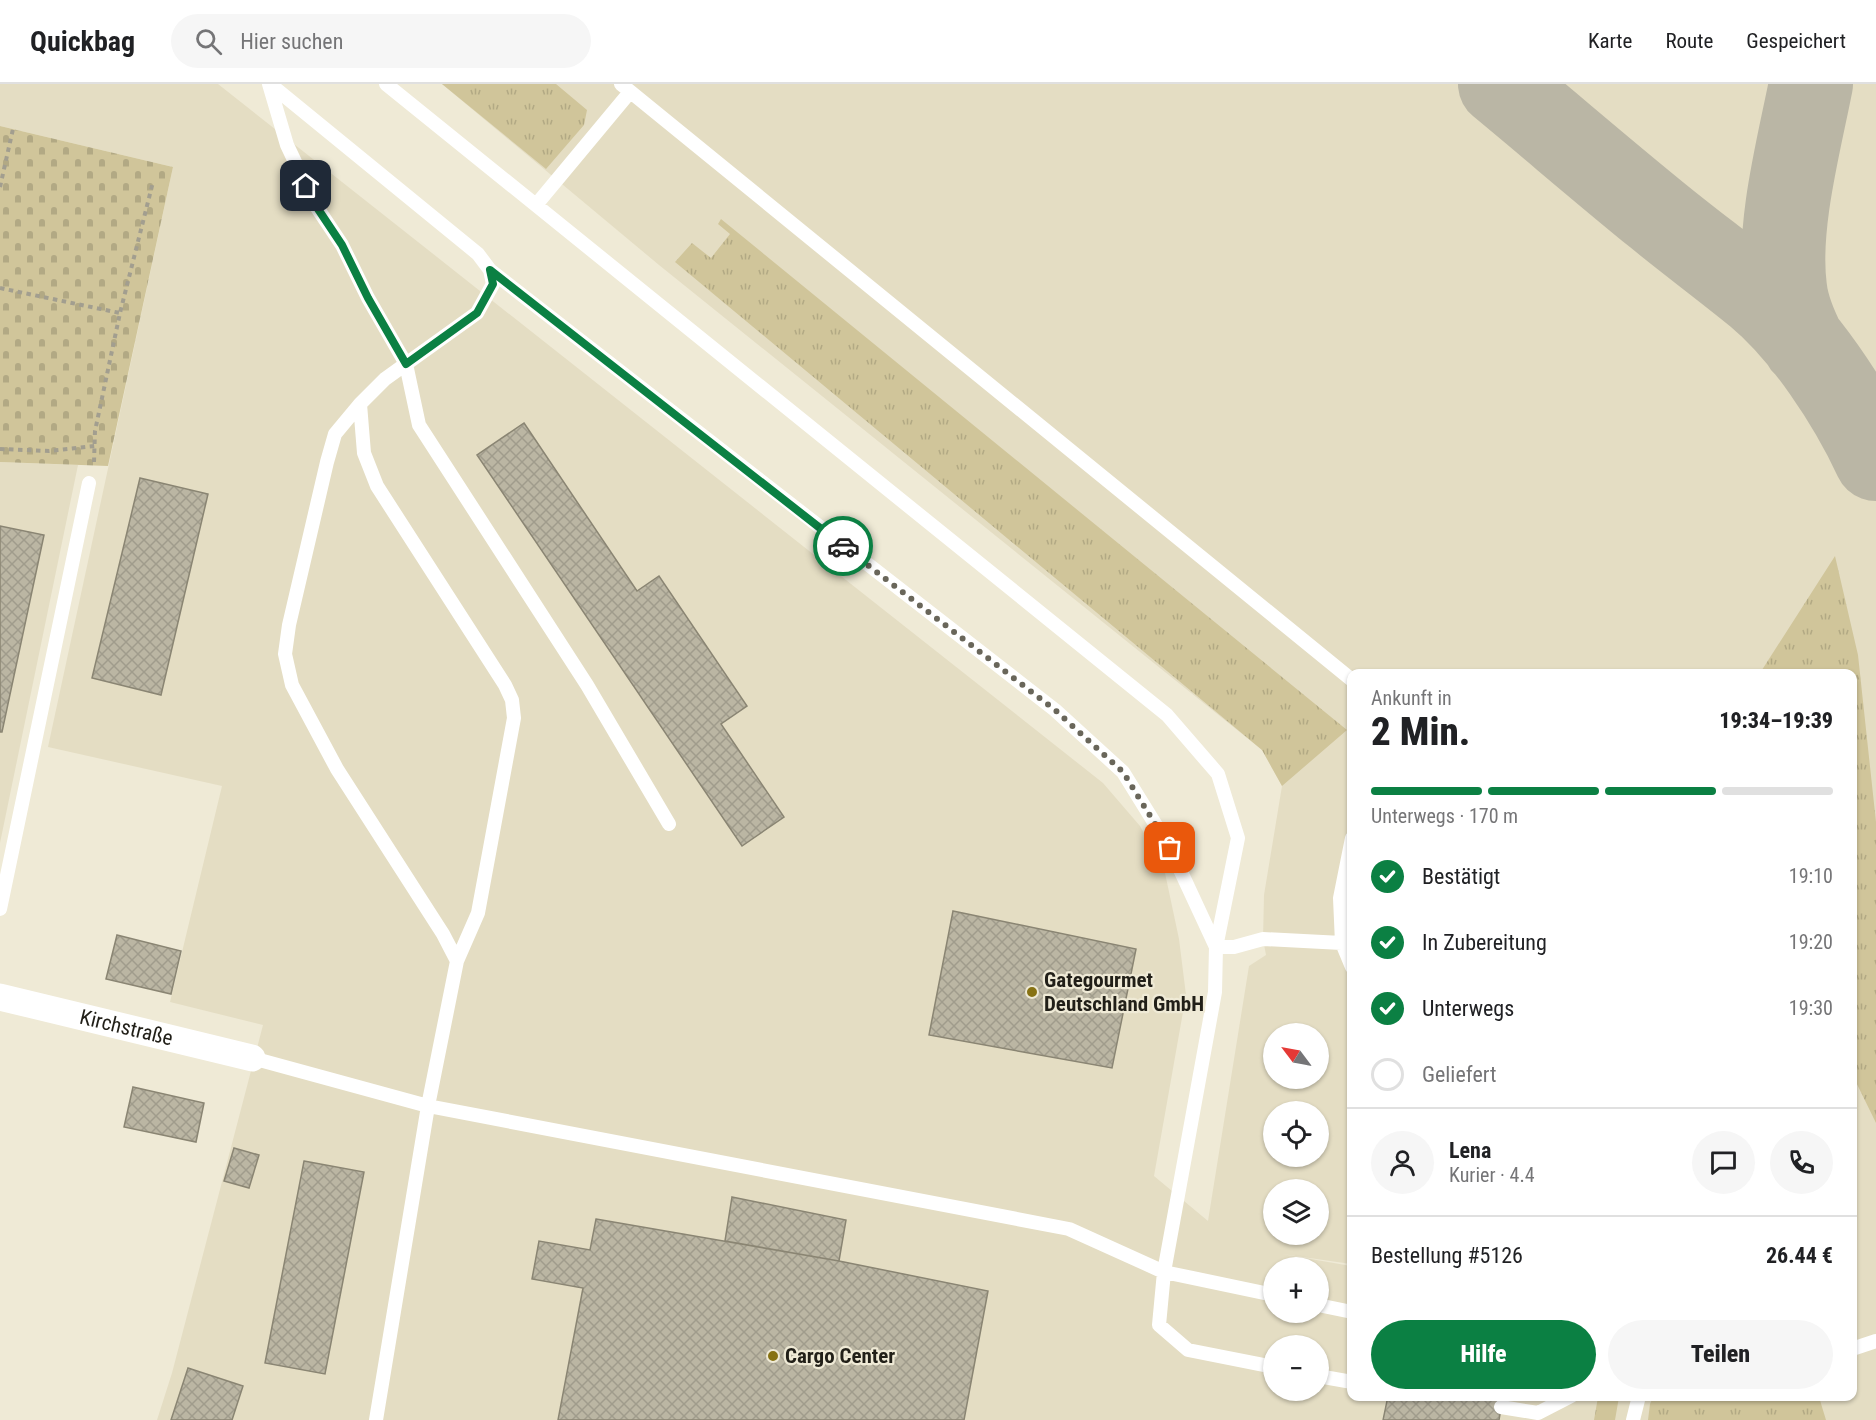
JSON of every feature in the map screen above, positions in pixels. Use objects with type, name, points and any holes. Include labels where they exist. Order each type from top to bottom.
[{"type":"street","name":"Kirchstraße","points":[[0,997],[252,1058]]},
{"type":"lane","points":[[269,84],[478,254],[490,270],[1055,710],[1123,772],[1170,848],[1216,947]]},
{"type":"lane","points":[[269,84],[287,145],[316,206],[342,245],[368,298],[406,364],[419,424],[587,685],[669,824]]},
{"type":"lane","points":[[386,84],[1167,715],[1218,774],[1238,838],[1216,947],[1215,992],[1164,1272],[1159,1325],[1188,1350],[1263,1365]]},
{"type":"lane","points":[[536,205],[626,88],[1347,677]]},
{"type":"lane","points":[[458,961],[337,769],[292,685],[285,654],[289,625],[335,434],[360,404],[386,379],[477,313],[493,284],[490,270]]},
{"type":"lane","points":[[360,404],[364,453],[377,486],[505,685],[512,700],[514,718],[478,913],[458,961],[428,1106],[376,1420]]},
{"type":"lane","points":[[0,909],[89,483]]},
{"type":"lane","points":[[1347,863],[1340,898],[1342,943],[1347,955]]},
{"type":"lane","points":[[1216,947],[1234,946],[1263,939],[1342,943]]},
{"type":"lane","points":[[252,1058],[428,1106],[1070,1229],[1164,1272],[1263,1294]]},
{"type":"lane","points":[[1329,1307],[1347,1311]]},
{"type":"lane","points":[[1857,1347],[1876,1341]]},
{"type":"lane","points":[[1329,1378],[1347,1381]]},
{"type":"lane","points":[[1501,1407],[1538,1413],[1561,1401]]},
{"type":"lane","points":[[1633,1420],[1638,1401]]},
{"type":"path","points":[[0,187],[13,129]]},
{"type":"path","points":[[89,483],[94,463],[95,431],[120,313],[153,182]]},
{"type":"path","points":[[0,288],[120,313]]},
{"type":"path","points":[[0,449],[49,451],[95,446]]},
{"type":"shaded area","points":[[0,84],[218,84],[1103,783],[1140,826],[1165,873],[1179,939],[1186,995],[1154,1176],[1208,1221],[1249,966],[1266,955],[1263,939],[1264,895],[1282,786],[1262,750],[659,265],[442,84],[1876,84],[1876,1420],[1499,1420],[1502,1401],[1857,1401],[1857,669],[1347,669],[1347,1263],[1329,1261],[1329,1257],[1282,1254],[1299,1257],[1263,1257],[1263,1323],[1329,1323],[1329,1262],[1347,1265],[1347,1401],[1386,1401],[1382,1420],[157,1420],[172,1373],[263,1025],[170,1002],[222,786],[48,747],[173,167],[0,126]]},
{"type":"shaded area","points":[[0,462],[78,465],[0,843]]},
{"type":"green space","points":[[442,84],[556,84],[587,110],[584,125],[546,169]]},
{"type":"green space","points":[[0,126],[173,167],[108,466],[0,462]]},
{"type":"green space","points":[[721,219],[1347,730],[1282,786],[1262,750],[675,262],[692,243],[711,258],[730,234],[718,224]]},
{"type":"green space","points":[[1835,556],[1858,655],[1876,822],[1876,1123],[1857,1084],[1857,669],[1763,669]]},
{"type":"green space","points":[[1597,1401],[1618,1401],[1615,1420],[1594,1420]]},
{"type":"green space","points":[[1651,1401],[1820,1401],[1826,1420],[1648,1420]]},
{"type":"building","points":[[524,423],[637,591],[659,576],[747,706],[721,724],[784,817],[742,846],[477,455]]},
{"type":"building","points":[[140,478],[208,494],[161,695],[92,678]]},
{"type":"building","points":[[0,526],[44,535],[2,732],[0,732]]},
{"type":"building","name":"Gategourmet Deutschland GmbH","points":[[953,911],[1136,949],[1112,1068],[929,1035]]},
{"type":"building","points":[[117,935],[181,951],[171,994],[106,979]]},
{"type":"building","points":[[133,1087],[204,1103],[196,1142],[124,1127]]},
{"type":"building","points":[[234,1148],[259,1155],[249,1188],[224,1181]]},
{"type":"building","points":[[304,1161],[364,1172],[325,1374],[265,1363]]},
{"type":"building","points":[[732,1197],[846,1220],[839,1261],[725,1241]]},
{"type":"building","name":"Cargo Center","points":[[596,1219],[839,1261],[988,1291],[964,1420],[558,1420],[583,1288],[532,1279],[539,1241],[590,1250]]},
{"type":"building","points":[[188,1368],[243,1386],[232,1420],[171,1420]]},
{"type":"building","points":[[1387,1401],[1502,1401],[1499,1420],[1383,1420]]},
{"type":"taxiway","points":[[1500,84],[1637,199],[1775,310],[1792,328],[1839,392],[1876,459]]},
{"type":"taxiway","points":[[1804,344],[1792,317],[1786,295],[1783,264],[1790,186],[1811,84]]},
{"type":"way so far","points":[[843,546],[1055,710],[1123,772],[1170,848]]},
{"type":"place","name":"Gategourmet Deutschland GmbH","points":[[1032,992]]},
{"type":"place","name":"Cargo Center","points":[[773,1356]]},
{"type":"route","points":[[306,186],[316,206],[342,245],[368,298],[406,364],[477,313],[493,284],[490,270],[843,546]]}]
